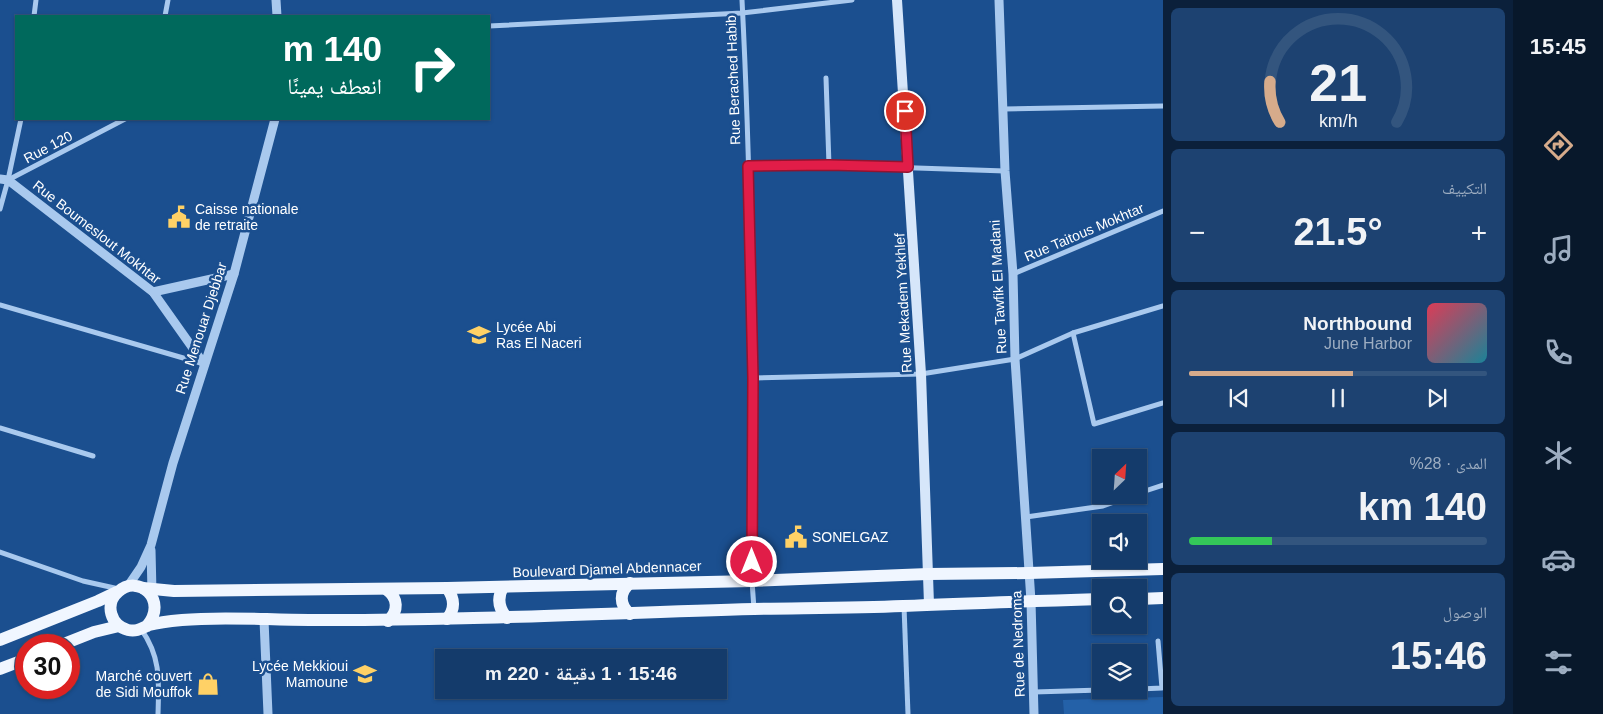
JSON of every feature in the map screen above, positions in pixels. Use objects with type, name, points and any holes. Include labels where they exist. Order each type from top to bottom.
[{"type":"main road","name":"Rue Mekadem Yekhlef","points":[[897,0],[921,374],[929,604]]},
{"type":"main road","name":"Boulevard Djamel Abdennacer","points":[[149,592],[387,590],[1163,569]]},
{"type":"main road","points":[[630,583],[623,591],[622,601],[630,614]]},
{"type":"main road","points":[[0,640],[98,601],[122,589],[136,586],[149,592],[155,606],[155,613],[144,628]]},
{"type":"main road","points":[[503,587],[499,603],[507,618]]},
{"type":"main road","points":[[447,588],[453,600],[453,607],[447,619]]},
{"type":"main road","points":[[122,589],[112,598],[111,614],[114,621],[120,626],[134,631],[185,620],[388,621],[1092,599]]},
{"type":"main road","points":[[387,590],[394,597],[396,607],[395,612],[388,621]]},
{"type":"main road","points":[[1147,599],[1163,598]]},
{"type":"main road","points":[[80,638],[94,632],[120,626]]},
{"type":"main road","points":[[0,669],[15,663]]},
{"type":"street","points":[[34,15],[36,0]]},
{"type":"street","points":[[164,15],[168,0]]},
{"type":"street","points":[[276,0],[277,15]]},
{"type":"street","name":"Rue Berached Habib","points":[[742,0],[753,378],[752,581],[754,609]]},
{"type":"street","points":[[490,26],[742,13],[852,0]]},
{"type":"street","name":"Rue Tawfik El Madani","points":[[999,0],[1006,171],[1013,274],[1015,359],[1029,573]]},
{"type":"street","points":[[826,78],[829,165]]},
{"type":"street","points":[[1004,109],[1163,106]]},
{"type":"street","points":[[0,209],[4,180],[21,120]]},
{"type":"street","name":"Rue 120","points":[[4,180],[123,120]]},
{"type":"street","name":"Rue Menouar Djebbar","points":[[122,589],[141,567],[151,545],[173,463],[234,274],[275,120]]},
{"type":"street","points":[[748,166],[829,165],[1006,171]]},
{"type":"street","name":"Rue Boumeslout Mokhtar","points":[[4,180],[154,292],[204,364]]},
{"type":"street","name":"Rue Taitous Mokhtar","points":[[1013,274],[1163,211]]},
{"type":"street","points":[[154,292],[234,274]]},
{"type":"street","points":[[0,305],[204,364]]},
{"type":"street","points":[[753,378],[921,374],[1015,359],[1073,333],[1163,306]]},
{"type":"street","points":[[1073,333],[1094,424],[1163,403]]},
{"type":"street","points":[[0,428],[92,456]]},
{"type":"street","points":[[1148,490],[1163,485]]},
{"type":"street","points":[[1026,517],[1109,504]]},
{"type":"street","name":"Rue Menouar Djebbar","points":[[149,592],[151,545]]},
{"type":"street","points":[[0,552],[83,581],[122,589]]},
{"type":"street","name":"Rue de Nedroma","points":[[1029,573],[1034,714]]},
{"type":"street","points":[[904,606],[908,714]]},
{"type":"street","points":[[264,620],[268,714]]},
{"type":"street","points":[[144,628],[157,662],[159,674],[158,714]]},
{"type":"street","points":[[1147,688],[1162,688],[1158,641]]},
{"type":"street","points":[[1034,692],[1092,690]]},
{"type":"shaded area","points":[[1147,697],[1163,697],[1163,714],[1064,714],[1063,700],[1147,699]]},
{"type":"place","name":"Caisse nationale de retraite","points":[[179,217]]},
{"type":"place","name":"Lycée Abi Ras El Naceri","points":[[479,335]]},
{"type":"place","name":"SONELGAZ","points":[[796,537]]},
{"type":"place","name":"Lycée Mekkioui Mamoune","points":[[365,674]]},
{"type":"place","name":"Marché couvert de Sidi Mouffok","points":[[208,684]]},
{"type":"route","points":[[752,562],[753,378],[748,166],[829,165],[908,167],[905,111]]}]
